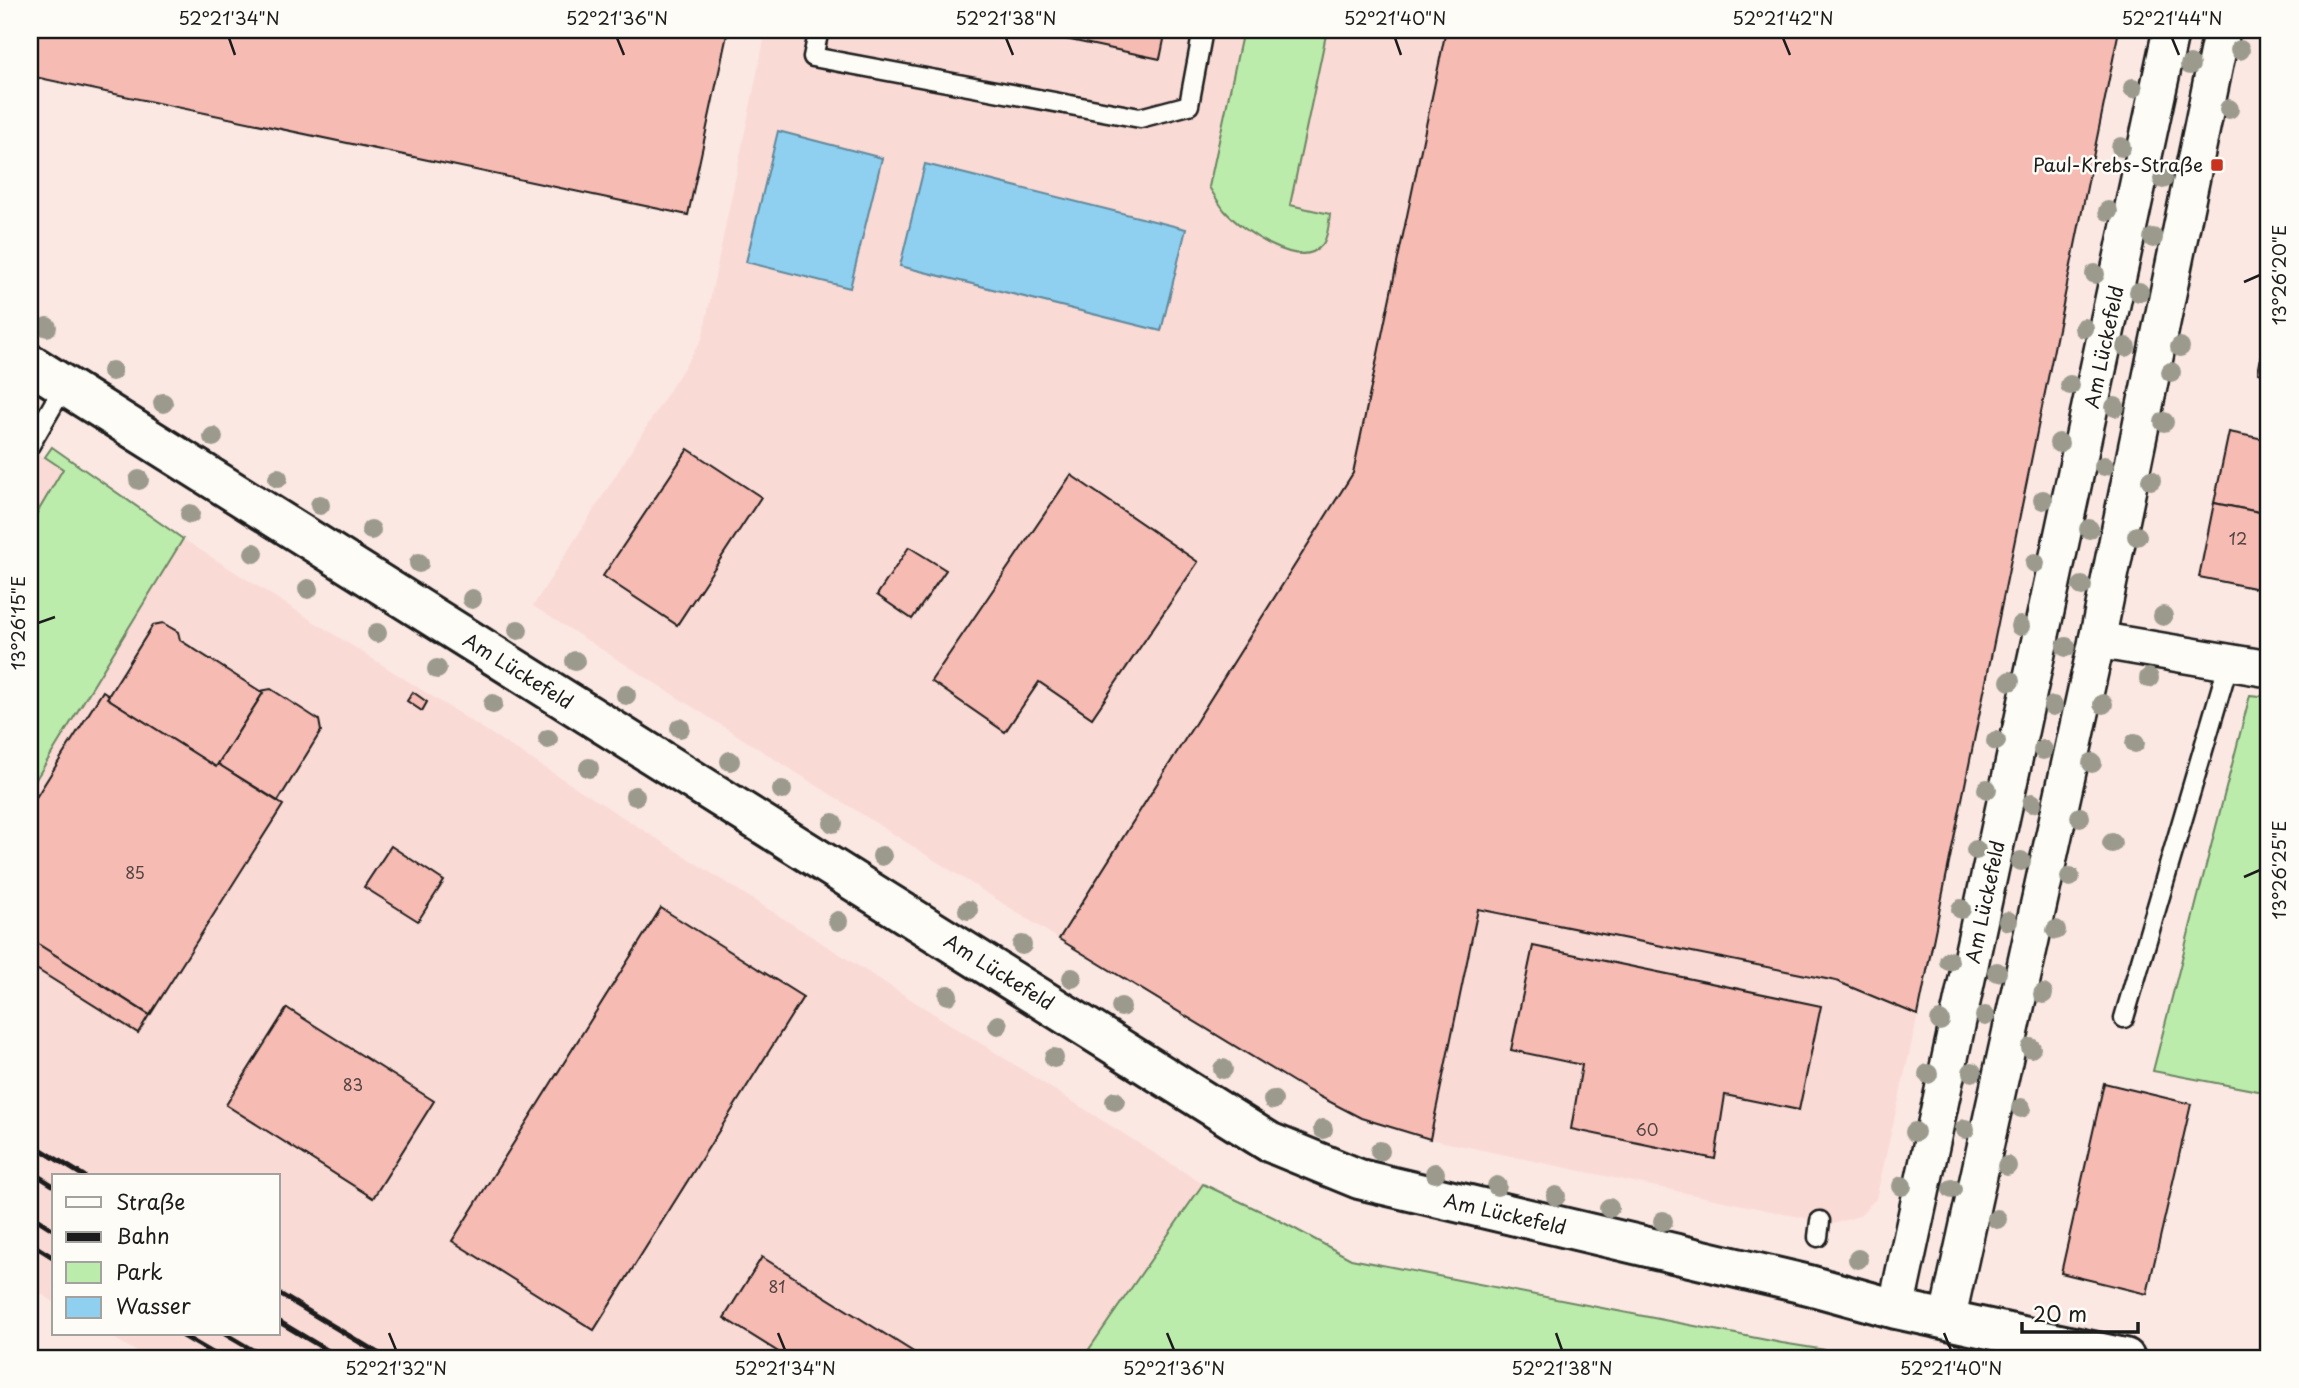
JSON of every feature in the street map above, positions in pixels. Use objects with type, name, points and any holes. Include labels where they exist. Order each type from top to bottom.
[{"type":"street","name":"Am Lückefeld","points":[[30,364],[1269,1142],[1359,1179],[1809,1285],[1896,1309],[2171,30]]},
{"type":"street","points":[[1947,1320],[2097,640],[2222,30]]},
{"type":"street","points":[[2097,640],[2269,669]]},
{"type":"street","points":[[1896,1309],[2124,1358]]},
{"type":"lane","points":[[818,30],[813,57],[1140,118],[1189,105],[1203,30]]},
{"type":"lane","points":[[30,445],[64,386]]},
{"type":"lane","points":[[2124,1018],[2229,662]]},
{"type":"shaded area","points":[[766,30],[1446,30],[1353,473],[1059,939],[533,606],[702,339]]},
{"type":"shaded area","points":[[30,448],[63,469],[30,525]]},
{"type":"shaded area","points":[[183,539],[1203,1184],[1083,1358],[147,1358],[110,1336],[280,1336],[280,1174],[52,1174],[52,1301],[30,1287],[30,790]]},
{"type":"shaded area","points":[[1478,909],[1836,981],[1918,1015],[1876,1199],[1859,1216],[1833,1224],[1430,1139]]},
{"type":"green space","points":[[1243,30],[1327,30],[1290,205],[1330,214],[1324,242],[1312,252],[1300,254],[1286,251],[1256,237],[1224,210],[1209,187]]},
{"type":"green space","points":[[52,447],[183,539],[30,789],[30,525],[63,469],[45,457]]},
{"type":"green space","points":[[2250,695],[2269,697],[2269,1093],[2153,1071]]},
{"type":"green space","points":[[1203,1184],[1273,1217],[1351,1259],[1782,1343],[1875,1358],[1083,1358]]},
{"type":"water","points":[[778,131],[882,158],[850,288],[746,262]]},
{"type":"water","points":[[925,164],[1186,229],[1161,331],[900,266]]},
{"type":"building","points":[[30,30],[728,30],[688,215],[30,76]]},
{"type":"building","points":[[1023,30],[1166,30],[1160,59]]},
{"type":"building","points":[[1446,30],[2119,30],[1918,1015],[1836,981],[1478,909],[1430,1139],[1361,1118],[1307,1090],[1059,939],[1353,473]]},
{"type":"building","points":[[2269,314],[2269,375],[2258,373]]},
{"type":"building","points":[[2229,432],[2269,440],[2269,514],[2214,503]]},
{"type":"building","points":[[688,449],[761,497],[677,625],[603,576]]},
{"type":"building","points":[[1071,475],[1198,562],[1092,718],[1039,682],[1005,732],[931,681]]},
{"type":"building","points":[[2214,503],[2269,514],[2269,565],[2264,590],[2199,577]]},
{"type":"building","points":[[909,547],[946,570],[912,619],[877,595]]},
{"type":"building","points":[[163,623],[178,632],[180,640],[263,693],[216,767],[107,698],[153,625]]},
{"type":"building","points":[[271,689],[319,720],[321,731],[278,801],[218,764],[263,693],[260,691]]},
{"type":"building","points":[[103,691],[109,695],[107,698],[216,767],[218,764],[283,805],[150,1015],[30,939],[30,807]]},
{"type":"building","points":[[413,692],[427,702],[422,711],[407,701]]},
{"type":"building","points":[[391,846],[444,881],[418,921],[364,887]]},
{"type":"building","points":[[661,908],[803,997],[594,1330],[452,1241]]},
{"type":"building","points":[[30,939],[149,1015],[138,1033],[30,965]]},
{"type":"building","points":[[1533,946],[1821,1006],[1799,1110],[1725,1095],[1715,1159],[1571,1129],[1582,1065],[1511,1050]]},
{"type":"building","points":[[287,1008],[434,1101],[373,1198],[226,1105]]},
{"type":"building","points":[[2104,1083],[2191,1104],[2147,1294],[2061,1273]]},
{"type":"building","points":[[762,1257],[923,1358],[788,1358],[724,1318]]},
{"type":"railway","points":[[30,1143],[81,1174]]},
{"type":"railway","points":[[30,1171],[52,1185]]},
{"type":"railway","points":[[30,1215],[52,1229]]},
{"type":"railway","points":[[30,1243],[52,1257]]},
{"type":"railway","points":[[280,1294],[386,1358]]},
{"type":"railway","points":[[280,1322],[340,1358]]},
{"type":"railway","points":[[183,1336],[221,1358]]},
{"type":"railway","points":[[228,1336],[266,1358]]},
{"type":"place","name":"Paul-Krebs-Straße","points":[[2217,165]]}]
